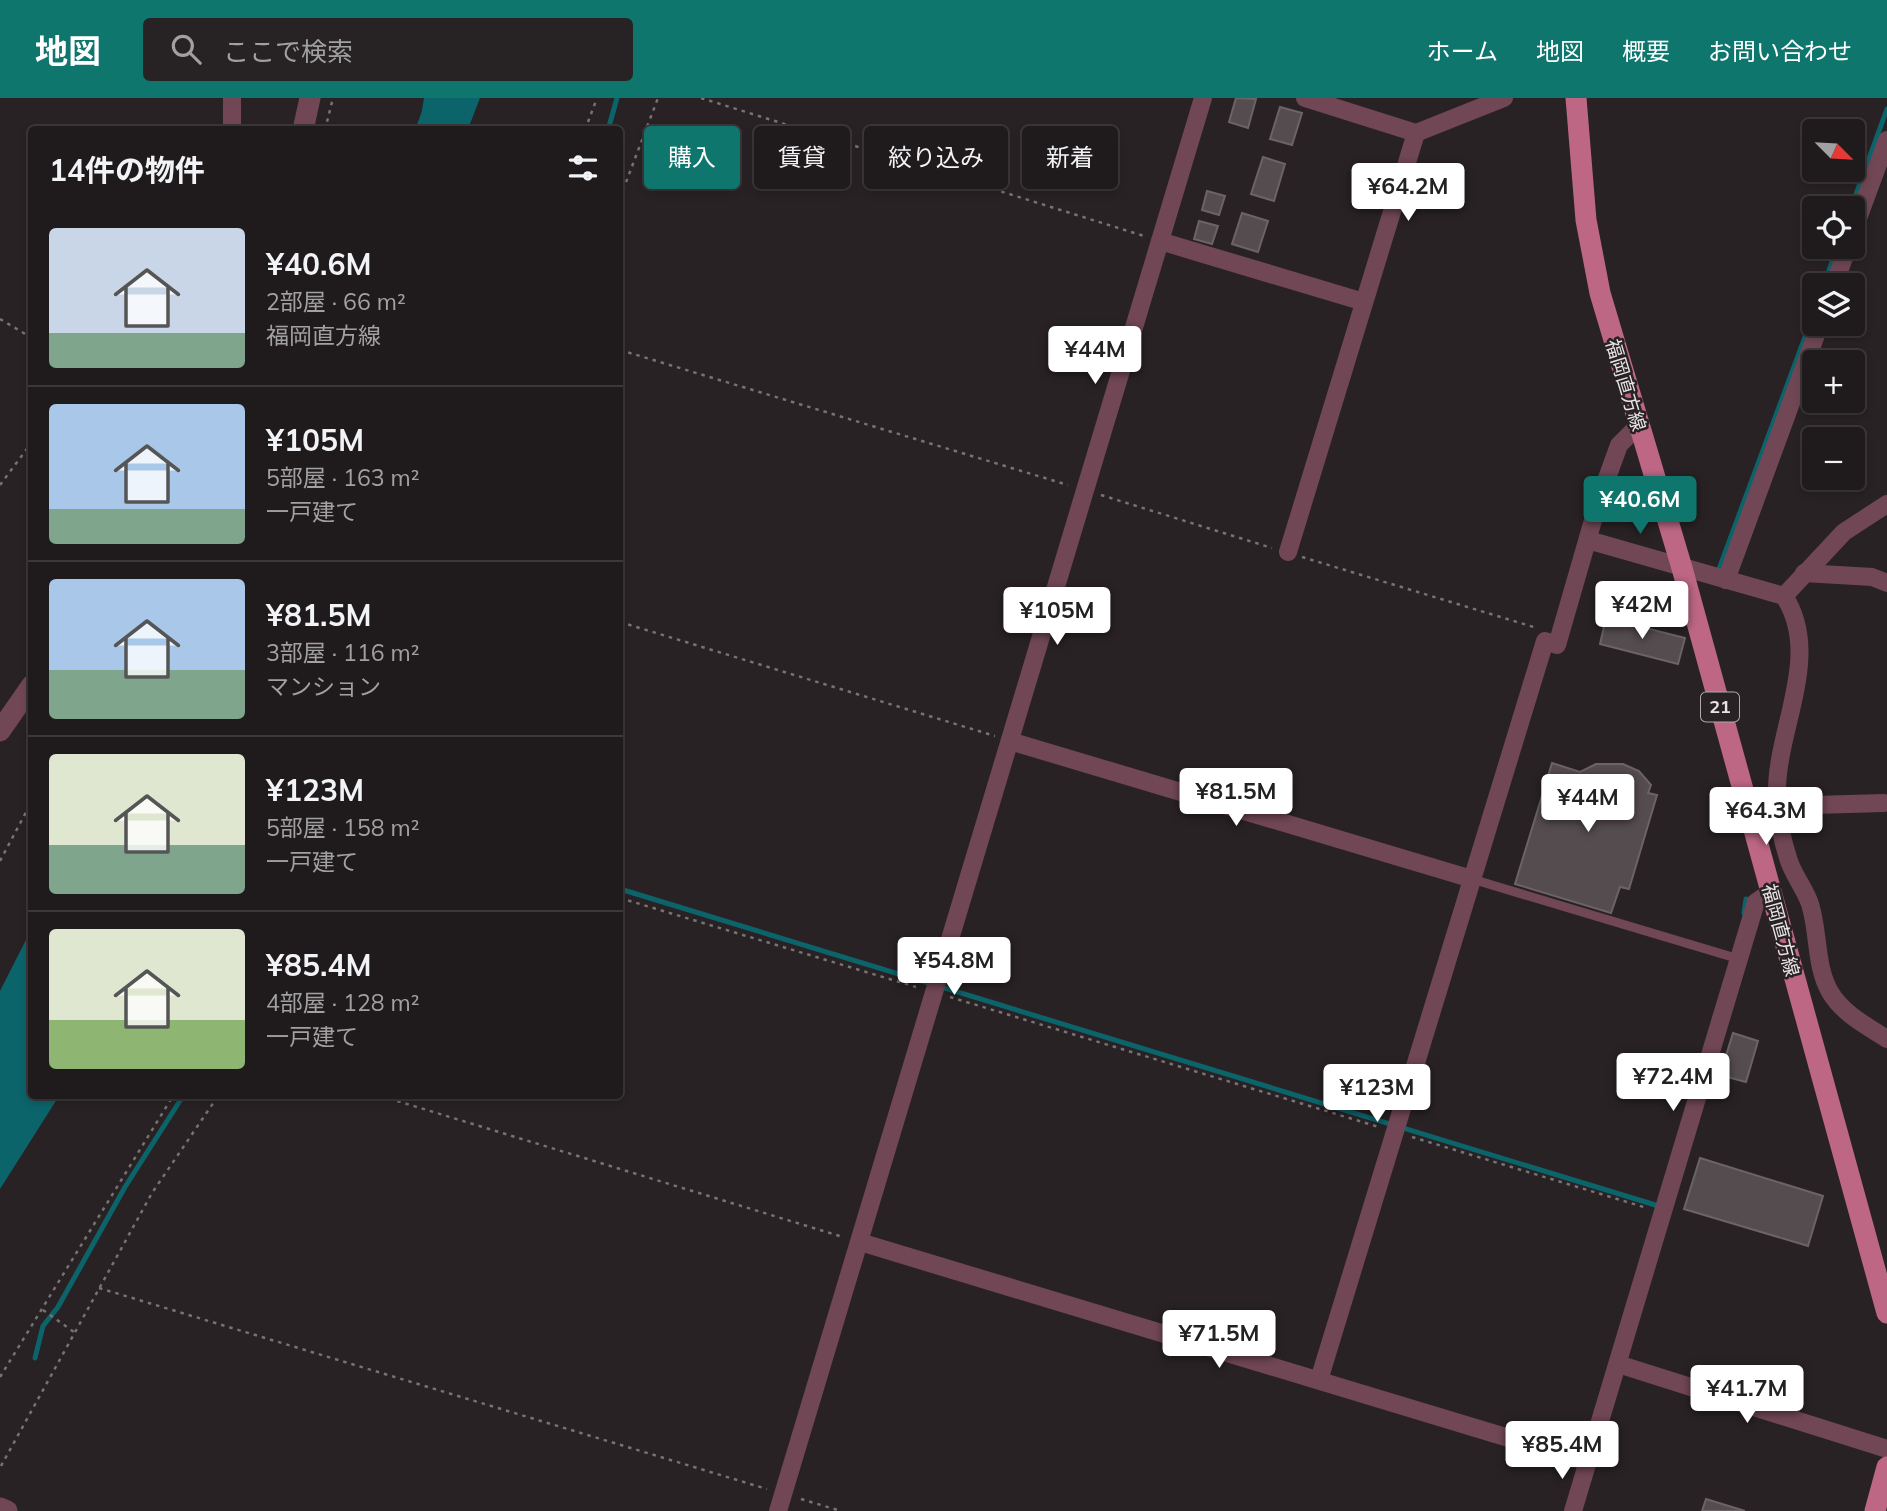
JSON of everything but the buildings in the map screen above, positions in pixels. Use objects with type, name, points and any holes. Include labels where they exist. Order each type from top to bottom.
[{"type":"main road","name":"福岡直方線","points":[[1576,98],[1586,220],[1595,269],[1682,568],[1887,1313]]},
{"type":"main road","points":[[1875,1511],[1887,1468]]},
{"type":"street","points":[[232,98],[232,126]]},
{"type":"street","points":[[304,126],[310,98]]},
{"type":"street","points":[[781,1502],[1203,98]]},
{"type":"street","points":[[1305,98],[1416,133],[1504,98]]},
{"type":"street","points":[[1288,552],[1416,133]]},
{"type":"street","points":[[1865,200],[1887,140]]},
{"type":"street","points":[[1160,241],[1364,302]]},
{"type":"street","points":[[1726,579],[1815,336]]},
{"type":"street","points":[[1319,1380],[1546,636],[1557,645],[1619,445],[1639,426]]},
{"type":"street","points":[[1784,596],[1844,532],[1887,504]]},
{"type":"street","points":[[1588,540],[1784,596],[1792,608],[1800,643],[1797,678],[1776,792],[1790,862],[1810,904],[1830,992],[1845,1011],[1887,1039]]},
{"type":"street","points":[[1804,573],[1872,577],[1887,583]]},
{"type":"street","points":[[0,731],[28,691]]},
{"type":"street","points":[[1010,741],[1472,879]]},
{"type":"street","points":[[1778,806],[1884,803]]},
{"type":"street","points":[[1573,1511],[1756,902],[1771,892]]},
{"type":"street","points":[[860,1242],[1588,1461]]},
{"type":"street","points":[[1618,1364],[1887,1449]]},
{"type":"street","points":[[0,1508],[7,1511]]},
{"type":"lane","points":[[1472,879],[1739,959]]},
{"type":"path","points":[[326,126],[333,98]]},
{"type":"path","points":[[586,126],[597,98]]},
{"type":"path","points":[[623,190],[658,98]]},
{"type":"path","points":[[701,98],[1160,241]]},
{"type":"path","points":[[0,319],[28,336]]},
{"type":"path","points":[[0,485],[28,447]]},
{"type":"path","points":[[623,623],[1010,741]]},
{"type":"path","points":[[0,861],[28,808]]},
{"type":"path","points":[[623,899],[1663,1213]]},
{"type":"path","points":[[0,1377],[171,1099]]},
{"type":"path","points":[[1,1466],[152,1193],[216,1099]]},
{"type":"path","points":[[391,1099],[860,1242]]},
{"type":"path","points":[[99,1288],[781,1502],[841,1511]]},
{"type":"path","points":[[41,1309],[74,1332]]},
{"type":"water","points":[[424,98],[435,98],[432,108],[440,116],[448,98],[480,98],[469,126],[419,126]]},
{"type":"water","points":[[28,936],[28,1099],[57,1099],[0,1189],[0,991]]},
{"type":"waterway","points":[[432,126],[443,98]]},
{"type":"waterway","points":[[609,126],[617,98]]},
{"type":"waterway","points":[[1855,196],[1887,109]]},
{"type":"waterway","points":[[1828,273],[1833,259]]},
{"type":"waterway","points":[[1719,569],[1805,336]]},
{"type":"waterway","points":[[623,890],[1662,1207]]},
{"type":"waterway","points":[[1744,913],[1746,899]]},
{"type":"waterway","points":[[35,1358],[43,1326],[58,1307],[125,1187],[181,1099]]}]
